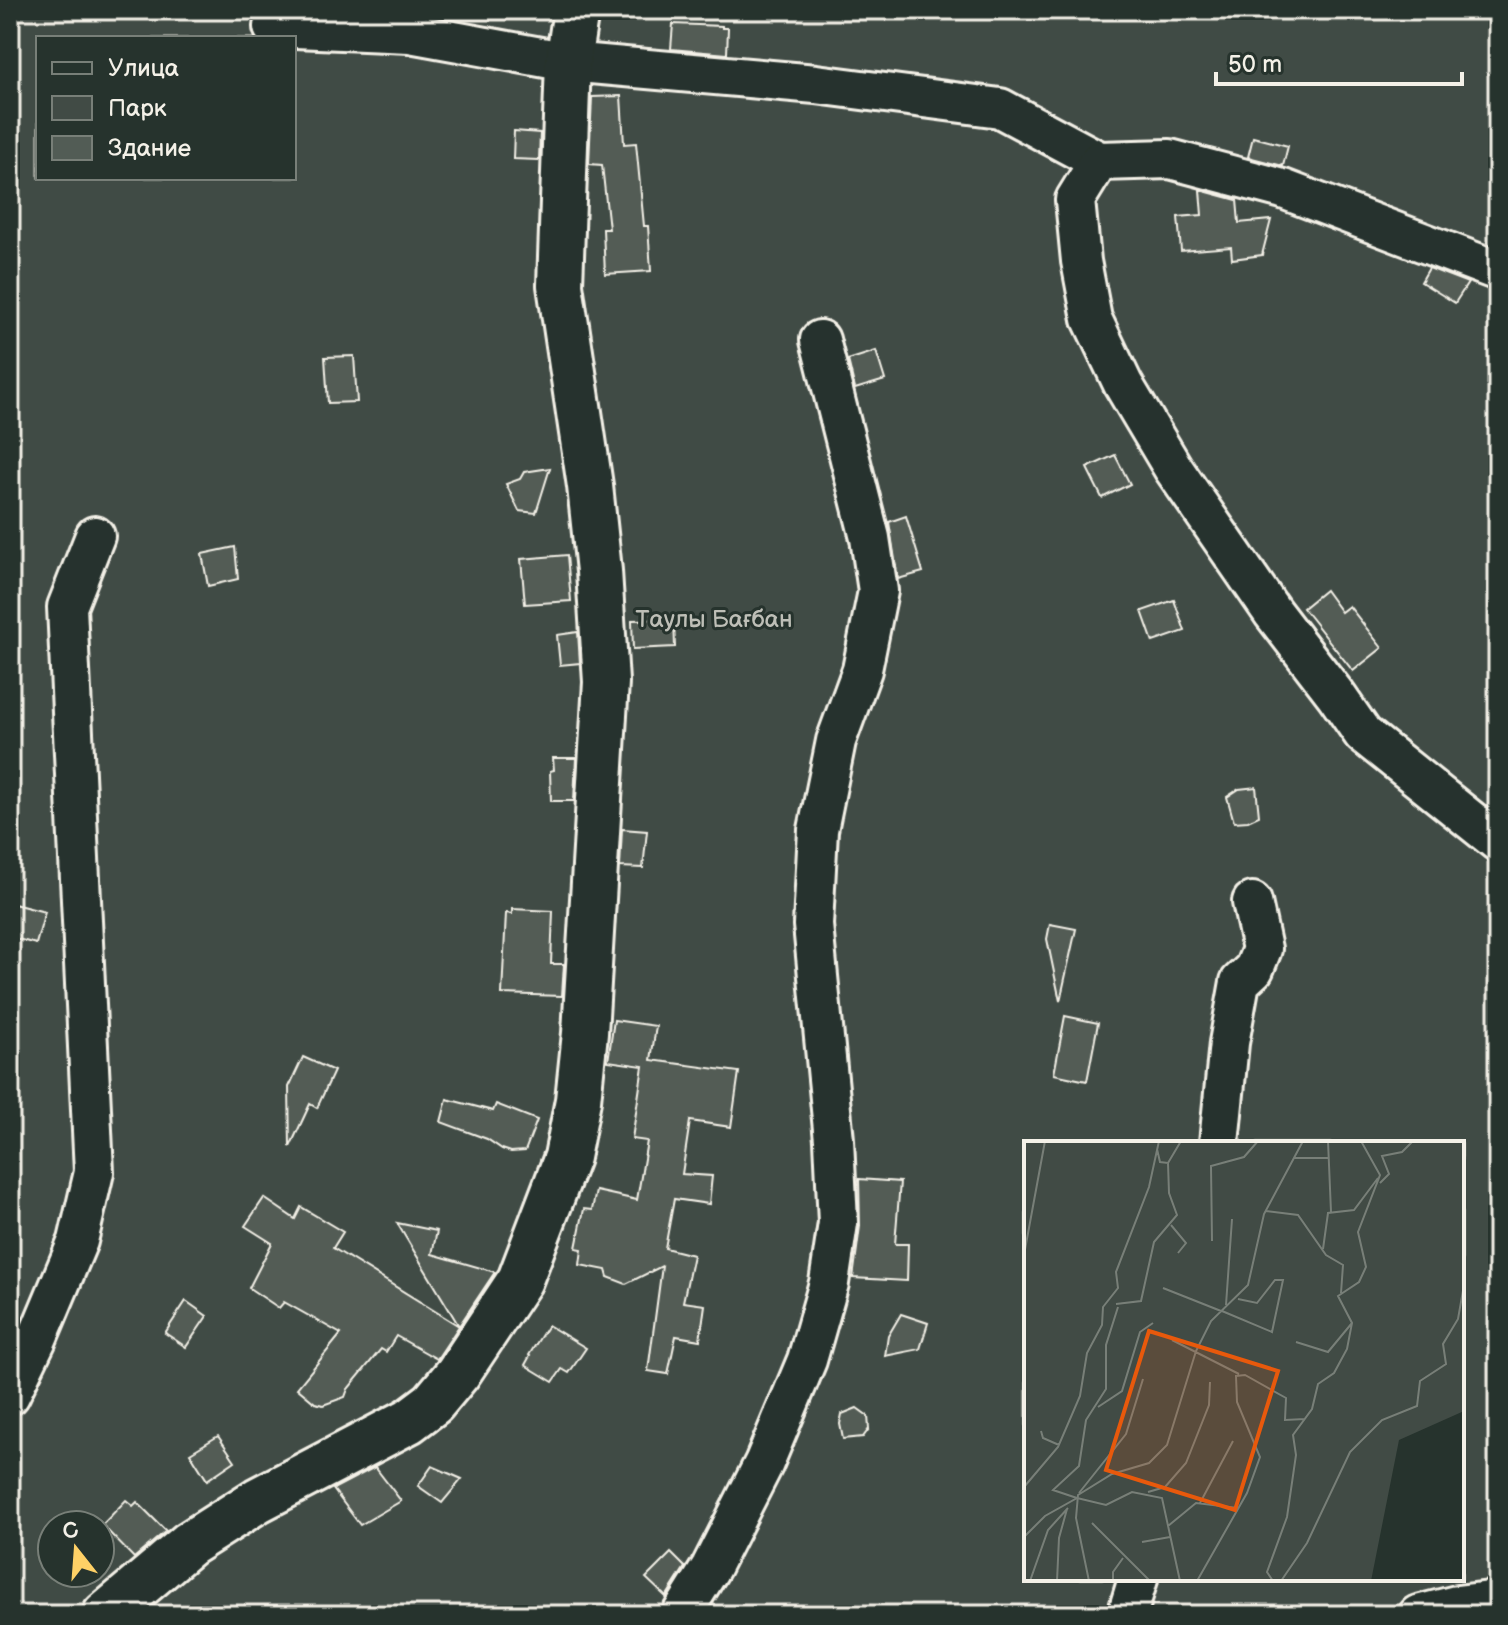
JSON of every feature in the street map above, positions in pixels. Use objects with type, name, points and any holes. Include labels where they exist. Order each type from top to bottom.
[{"type":"street","points":[[105,1615],[200,1536],[314,1468],[409,1421],[433,1403],[458,1373],[520,1280],[567,1157],[578,1100],[585,1033],[606,682],[590,486],[560,285],[568,62],[576,10]]},
{"type":"street","points":[[273,27],[410,33],[568,62],[816,84],[1000,108],[1099,161],[1170,159],[1283,189],[1498,271]]},
{"type":"street","points":[[1099,161],[1075,200],[1081,261],[1092,319],[1137,408],[1173,468],[1273,613],[1363,734],[1498,842]]},
{"type":"street","points":[[681,1615],[711,1567],[764,1463],[807,1360],[829,1283],[838,1223],[834,1140],[813,925],[818,830],[836,741],[862,670],[878,591],[870,538],[820,340]]},
{"type":"street","points":[[10,1395],[78,1241],[94,1172],[67,607],[95,536]]},
{"type":"street","points":[[1219,1141],[1229,1043],[1240,982],[1254,969],[1262,949],[1252,902]]},
{"type":"street","points":[[1127,1615],[1137,1581]]},
{"type":"street","points":[[1418,1615],[1457,1605],[1498,1600]]},
{"type":"green space","name":"Таулы Бағбан","points":[[10,10],[1498,10],[1498,1615],[10,1615]]},
{"type":"building","points":[[673,24],[728,28],[727,54],[671,49]]},
{"type":"building","points":[[621,96],[624,144],[636,143],[651,271],[605,274],[603,229],[609,229],[602,165],[589,164],[592,97]]},
{"type":"building","points":[[514,131],[540,133],[539,160],[513,159]]},
{"type":"building","points":[[1253,137],[1288,146],[1283,166],[1248,157]]},
{"type":"building","points":[[1200,190],[1237,200],[1239,223],[1271,220],[1262,255],[1232,259],[1231,247],[1181,251],[1178,217],[1202,215]]},
{"type":"building","points":[[1429,268],[1468,283],[1455,303],[1421,282]]},
{"type":"building","points":[[876,351],[885,380],[855,389],[848,360]]},
{"type":"building","points":[[354,356],[357,402],[328,403],[325,357]]},
{"type":"building","points":[[1115,455],[1130,484],[1102,498],[1087,468]]},
{"type":"building","points":[[550,468],[536,513],[519,511],[506,484],[520,479],[524,472]]},
{"type":"building","points":[[906,516],[923,572],[898,579],[889,522]]},
{"type":"building","points":[[235,547],[238,579],[208,586],[202,554]]},
{"type":"building","points":[[567,555],[571,601],[525,604],[521,559]]},
{"type":"building","points":[[1325,590],[1341,612],[1349,606],[1382,648],[1353,671],[1303,608]]},
{"type":"building","points":[[1174,600],[1185,631],[1153,642],[1142,611]]},
{"type":"building","points":[[674,619],[675,647],[633,649],[632,620]]},
{"type":"building","points":[[578,632],[580,663],[560,665],[557,635]]},
{"type":"building","points":[[553,758],[576,758],[574,801],[551,801]]},
{"type":"building","points":[[1256,787],[1259,816],[1234,822],[1227,797],[1239,789]]},
{"type":"building","points":[[622,829],[647,831],[643,868],[620,867]]},
{"type":"building","points":[[10,903],[45,912],[36,944],[10,937]]},
{"type":"building","points":[[512,909],[553,911],[551,964],[564,964],[562,996],[502,994],[506,913],[512,914]]},
{"type":"building","points":[[1050,924],[1076,929],[1060,1001],[1047,939]]},
{"type":"building","points":[[1065,1016],[1098,1023],[1087,1081],[1054,1074]]},
{"type":"building","points":[[614,1020],[656,1026],[651,1060],[739,1072],[731,1127],[690,1121],[682,1174],[712,1176],[709,1204],[674,1199],[665,1248],[693,1255],[683,1302],[705,1305],[700,1340],[676,1336],[668,1374],[648,1371],[662,1266],[626,1284],[608,1277],[606,1270],[580,1265],[582,1249],[576,1248],[584,1209],[592,1210],[596,1191],[637,1200],[647,1141],[632,1139],[643,1066],[608,1061]]},
{"type":"building","points":[[303,1057],[334,1071],[317,1108],[310,1104],[290,1147],[289,1087]]},
{"type":"building","points":[[447,1099],[493,1111],[496,1104],[537,1120],[525,1151],[502,1149],[487,1139],[441,1122]]},
{"type":"building","points":[[859,1179],[900,1182],[895,1244],[908,1244],[907,1281],[853,1278],[860,1226]]},
{"type":"building","points":[[264,1198],[295,1219],[301,1207],[343,1232],[333,1248],[459,1326],[437,1359],[396,1336],[386,1352],[381,1349],[345,1397],[323,1405],[315,1403],[297,1388],[341,1334],[284,1302],[279,1308],[249,1288],[272,1243],[245,1226]]},
{"type":"building","points":[[397,1223],[437,1231],[432,1254],[495,1272],[459,1326]]},
{"type":"building","points":[[186,1301],[207,1316],[186,1347],[165,1333]]},
{"type":"building","points":[[901,1314],[928,1323],[920,1349],[885,1356],[888,1336]]},
{"type":"building","points":[[548,1325],[586,1348],[569,1373],[562,1369],[553,1382],[525,1365]]},
{"type":"building","points":[[857,1408],[868,1416],[869,1429],[863,1437],[843,1439],[842,1414]]},
{"type":"building","points":[[218,1436],[235,1461],[207,1480],[190,1453]]},
{"type":"building","points":[[432,1466],[462,1479],[442,1503],[418,1486]]},
{"type":"building","points":[[375,1467],[401,1501],[360,1525],[333,1489]]},
{"type":"building","points":[[126,1500],[133,1506],[137,1502],[166,1531],[134,1558],[116,1539],[116,1510]]},
{"type":"building","points":[[671,1553],[685,1567],[666,1597],[646,1578]]}]
